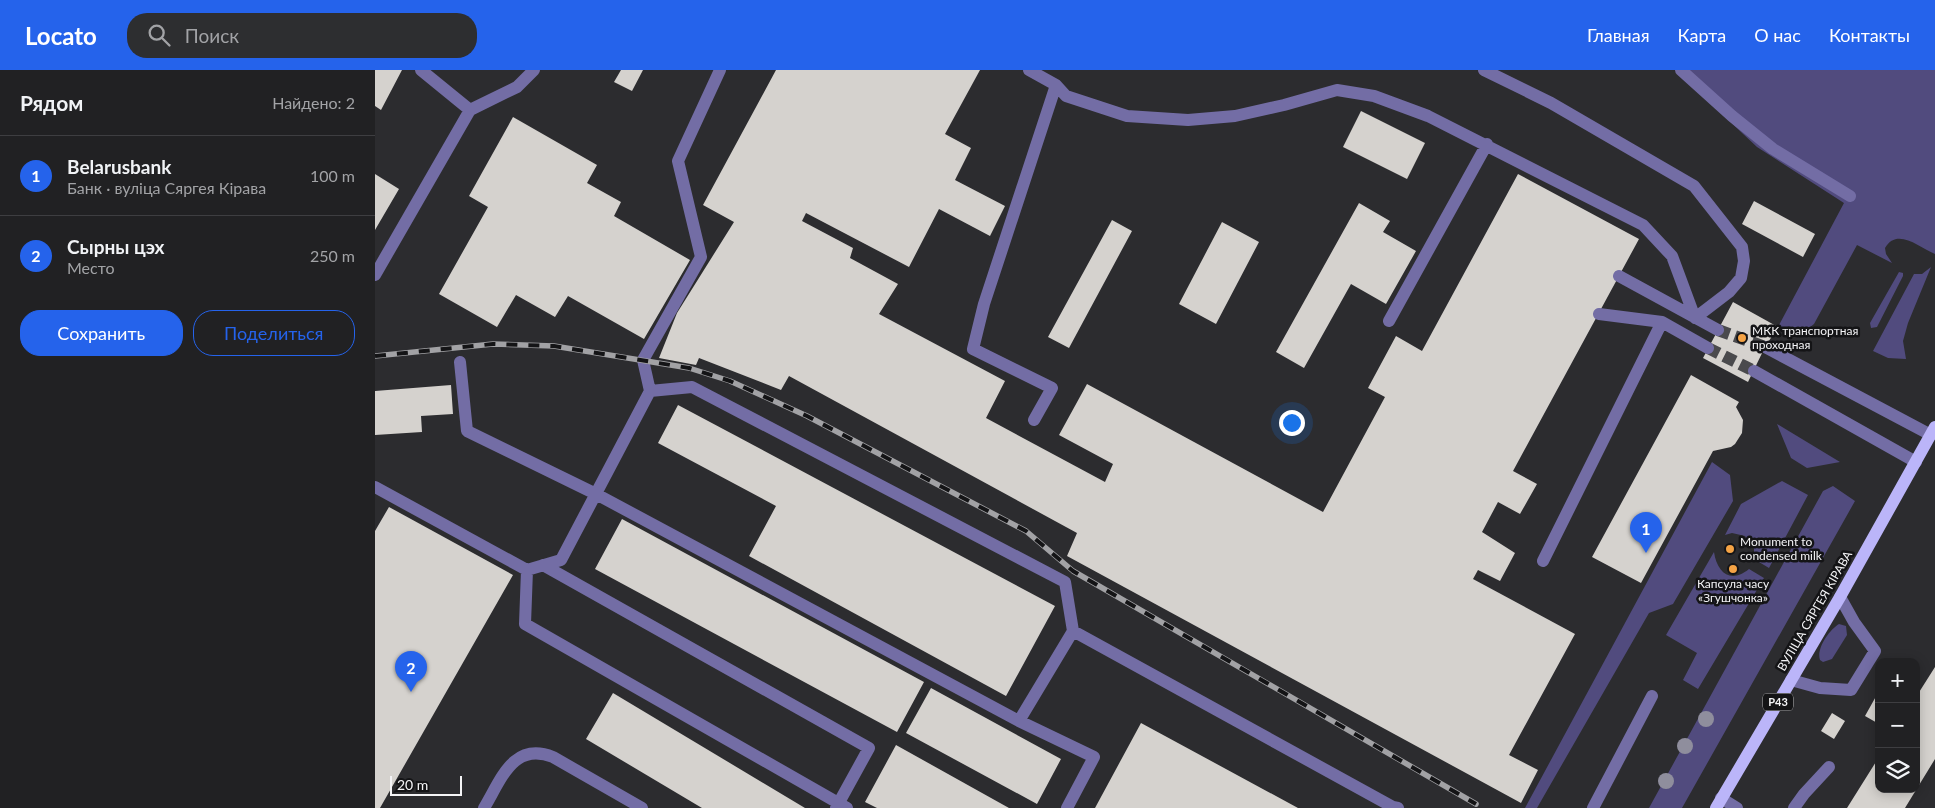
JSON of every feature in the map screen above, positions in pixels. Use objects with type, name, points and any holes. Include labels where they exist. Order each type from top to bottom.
[{"type":"main road","name":"ВУЛІЦА СЯРГЕЯ КІРАВА","points":[[1718,803],[1840,597],[1933,431]]},
{"type":"lane","points":[[421,70],[470,110]]},
{"type":"lane","points":[[375,276],[470,110],[517,87],[534,70]]},
{"type":"lane","points":[[375,487],[527,570],[561,560],[650,391],[643,360],[701,257],[679,161],[720,70]]},
{"type":"lane","points":[[1029,70],[1056,85],[1065,96],[1127,116],[1188,120],[1235,116],[1337,90],[1374,96],[1428,116],[1487,144],[1643,225],[1673,256],[1695,318]]},
{"type":"lane","points":[[1484,70],[1551,103],[1694,186],[1742,247],[1744,261],[1741,278],[1729,292],[1695,318]]},
{"type":"lane","points":[[1681,70],[1732,116],[1773,149],[1850,196]]},
{"type":"lane","points":[[1034,420],[1052,388],[973,348],[984,304],[1056,85]]},
{"type":"lane","points":[[1389,321],[1487,144]]},
{"type":"lane","points":[[1619,276],[1718,330]]},
{"type":"lane","points":[[1599,314],[1662,322],[1708,348]]},
{"type":"lane","points":[[1543,561],[1662,322]]},
{"type":"lane","points":[[1765,347],[1933,431]]},
{"type":"lane","points":[[461,362],[467,431],[596,494],[1019,721],[1094,757],[1067,808]]},
{"type":"lane","points":[[1754,371],[1916,462]]},
{"type":"lane","points":[[650,391],[692,387],[1065,582],[1073,631],[1019,721]]},
{"type":"lane","points":[[527,570],[525,624],[841,806],[869,748],[543,565]]},
{"type":"lane","points":[[1791,680],[1820,688],[1851,690],[1875,651],[1840,597]]},
{"type":"lane","points":[[1073,631],[1395,808]]},
{"type":"lane","points":[[1593,808],[1652,696]]},
{"type":"lane","points":[[484,808],[510,765],[519,756],[531,752],[541,752],[642,808]]},
{"type":"lane","points":[[1794,808],[1829,767]]},
{"type":"lane","points":[[1718,803],[1737,808]]},
{"type":"shaded area","points":[[1675,70],[1935,70],[1935,254],[1909,240],[1896,239],[1885,248],[1886,254],[1892,263],[1857,245],[1814,324],[1801,331],[1778,327],[1844,203],[1757,147]]},
{"type":"shaded area","points":[[1931,267],[1908,323],[1903,341],[1906,359],[1888,358],[1873,351],[1914,274],[1922,274]]},
{"type":"shaded area","points":[[1899,272],[1903,273],[1903,276],[1877,327],[1871,328],[1870,323]]},
{"type":"shaded area","points":[[1777,424],[1840,462],[1807,468],[1791,458]]},
{"type":"shaded area","points":[[1712,462],[1730,475],[1733,501],[1673,604],[1649,613],[1537,808],[1525,808]]},
{"type":"shaded area","points":[[1782,481],[1808,495],[1769,568],[1754,559],[1754,549],[1745,536],[1732,533],[1725,535],[1741,504]]},
{"type":"shaded area","points":[[1833,486],[1855,501],[1682,808],[1649,808],[1823,491]]},
{"type":"shaded area","points":[[1714,552],[1718,566],[1726,574],[1736,576],[1749,569],[1764,578],[1698,689],[1683,680],[1697,653],[1666,635]]},
{"type":"shaded area","points":[[1839,624],[1846,626],[1847,635],[1832,659],[1823,662],[1819,656],[1822,645],[1828,635]]},
{"type":"building","points":[[375,70],[402,70],[381,110],[375,106]]},
{"type":"building","points":[[621,70],[643,70],[632,91],[614,82]]},
{"type":"building","points":[[776,70],[980,70],[945,134],[971,148],[955,180],[1005,206],[990,236],[939,209],[909,267],[806,213],[802,221],[853,248],[850,258],[898,284],[879,314],[1005,381],[986,418],[1105,482],[1113,464],[1059,435],[1087,384],[1323,512],[1385,397],[1368,388],[1396,336],[1422,351],[1518,174],[1639,239],[1513,471],[1537,484],[1520,514],[1498,502],[1482,532],[1515,553],[1500,581],[1478,570],[1473,579],[1575,634],[1509,755],[1538,770],[1521,803],[1067,556],[1077,533],[789,376],[781,390],[699,358],[696,365],[659,358],[677,313],[734,222],[703,205]]},
{"type":"building","points":[[1361,111],[1425,143],[1407,179],[1343,147]]},
{"type":"building","points":[[513,117],[597,165],[587,183],[621,202],[614,216],[690,260],[644,339],[568,296],[555,317],[516,295],[497,327],[439,294],[488,207],[469,196]]},
{"type":"building","points":[[375,174],[399,189],[375,230]]},
{"type":"building","points":[[1754,201],[1815,234],[1803,257],[1742,224]]},
{"type":"building","points":[[1359,203],[1390,221],[1383,232],[1416,251],[1386,304],[1351,284],[1304,368],[1276,352]]},
{"type":"building","points":[[1112,220],[1132,231],[1069,348],[1048,337]]},
{"type":"building","points":[[1222,222],[1259,242],[1216,324],[1179,304]]},
{"type":"building","name":"МКК транспортная проходная","points":[[1733,302],[1778,327],[1765,347],[1748,382],[1703,358]]},
{"type":"building","points":[[1691,375],[1739,402],[1736,407],[1743,420],[1742,433],[1731,447],[1713,451],[1641,583],[1592,557]]},
{"type":"building","points":[[451,385],[453,414],[421,416],[422,432],[375,435],[375,391]]},
{"type":"building","points":[[678,405],[1055,606],[1006,696],[749,556],[776,506],[658,443]]},
{"type":"building","points":[[389,507],[513,575],[380,808],[375,808],[375,531]]},
{"type":"building","points":[[622,519],[924,682],[897,732],[595,569]]},
{"type":"building","points":[[1935,667],[1935,759],[1920,784],[1920,703],[1920,691]]},
{"type":"building","points":[[931,688],[1061,759],[1037,804],[906,733]]},
{"type":"building","points":[[613,693],[805,808],[702,808],[586,739]]},
{"type":"building","points":[[1875,698],[1875,722],[1865,716]]},
{"type":"building","points":[[1832,713],[1845,721],[1834,739],[1821,731]]},
{"type":"building","points":[[1141,723],[1298,808],[1095,808]]},
{"type":"building","points":[[896,745],[1009,808],[877,808],[865,802]]},
{"type":"building","points":[[1875,763],[1875,793],[1914,793],[1905,808],[1847,808]]},
{"type":"tunnel","points":[[1718,330],[1765,347]]},
{"type":"tunnel","points":[[1708,348],[1754,371]]},
{"type":"railway","points":[[375,356],[493,344],[554,346],[689,368],[730,381],[807,416],[1026,531],[1073,571],[1476,804]]},
{"type":"place","name":"МКК транспортная проходная","points":[[1742,338]]},
{"type":"place","name":"Monument to condensed milk","points":[[1730,549]]},
{"type":"place","name":"Belarusbank","points":[[1646,553]]},
{"type":"place","name":"Капсула часу «Згушчонка»","points":[[1733,569]]},
{"type":"place","name":"Сырны цэх","points":[[411,692]]}]
